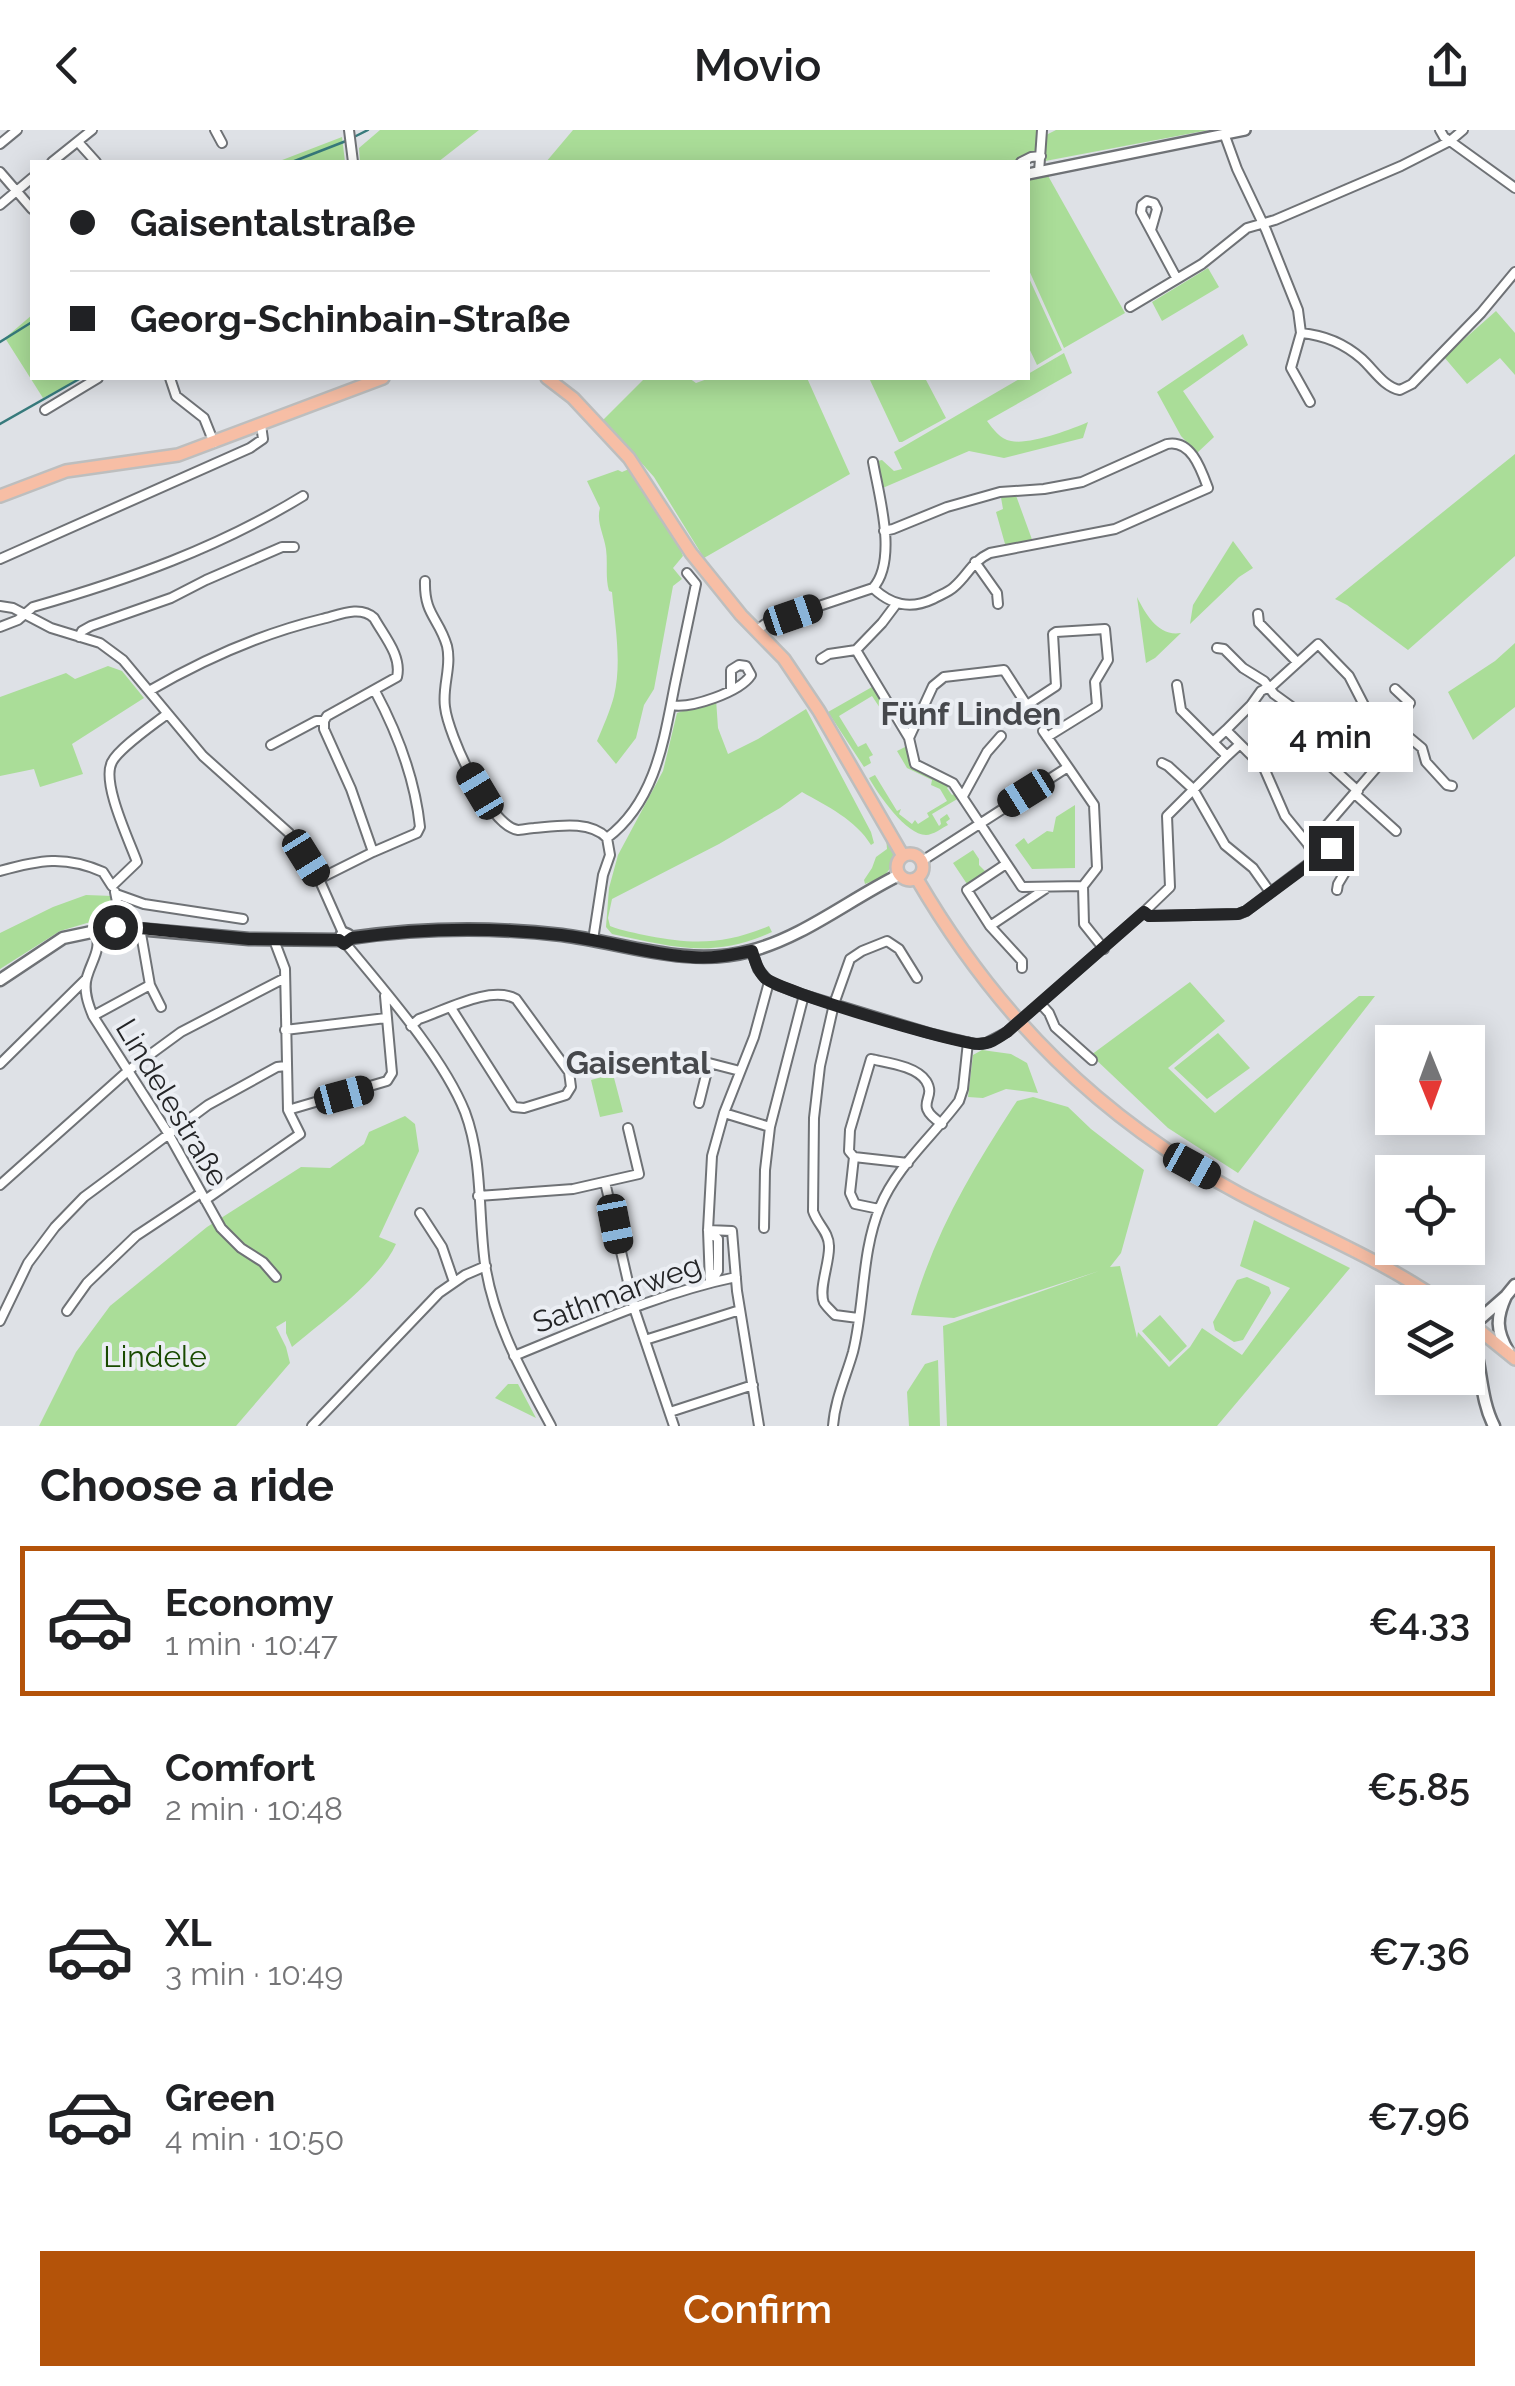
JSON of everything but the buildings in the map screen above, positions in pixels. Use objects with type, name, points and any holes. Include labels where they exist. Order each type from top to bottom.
[{"type":"main road","points":[[0,496],[66,471],[168,457],[214,443],[378,380]]},
{"type":"main road","points":[[550,380],[630,458],[691,553],[756,631],[784,658],[820,711],[903,856]]},
{"type":"main road","points":[[915,855],[922,861],[922,873],[917,879],[909,881],[898,875],[896,867],[903,856],[915,855]]},
{"type":"main road","points":[[0,980],[63,938],[122,927],[274,940],[487,930],[594,940],[694,958],[718,957],[752,951],[802,929],[898,875]]},
{"type":"main road","points":[[917,879],[981,976],[1028,1033],[1090,1093],[1139,1132],[1192,1166],[1414,1285]]},
{"type":"main road","points":[[1485,1313],[1515,1285]]},
{"type":"main road","points":[[1506,1296],[1497,1326],[1512,1357]]},
{"type":"main road","points":[[1485,1336],[1512,1357]]},
{"type":"main road","points":[[1483,1395],[1494,1426]]},
{"type":"street","points":[[0,144],[17,130]]},
{"type":"street","points":[[55,160],[92,130]]},
{"type":"street","points":[[215,130],[222,143]]},
{"type":"street","points":[[1033,173],[1041,156],[1042,130]]},
{"type":"street","points":[[1033,173],[1245,130]]},
{"type":"street","points":[[1440,130],[1444,137],[1515,188]]},
{"type":"street","points":[[1130,306],[1202,264],[1247,228],[1401,166],[1450,141],[1462,130]]},
{"type":"street","points":[[349,132],[353,160]]},
{"type":"street","points":[[1225,136],[1298,310],[1300,333],[1292,368],[1310,402]]},
{"type":"street","points":[[78,142],[94,160]]},
{"type":"street","points":[[1025,160],[1041,156]]},
{"type":"street","points":[[0,172],[30,207]]},
{"type":"street","points":[[0,206],[30,180]]},
{"type":"street","points":[[1150,230],[1177,279]]},
{"type":"street","points":[[1300,333],[1326,338],[1349,349],[1390,387],[1400,390],[1412,384],[1515,272]]},
{"type":"street","points":[[45,410],[95,380]]},
{"type":"street","points":[[171,380],[176,396],[204,418],[214,443]]},
{"type":"street","points":[[0,558],[250,448],[262,438],[262,424]]},
{"type":"street","points":[[873,588],[897,603],[922,604],[953,588],[975,562],[990,554],[1115,529],[1208,488],[1188,447],[1177,442],[1082,482],[1000,492],[884,530]]},
{"type":"street","points":[[756,631],[765,624],[873,588],[878,582],[886,552],[873,462]]},
{"type":"street","points":[[0,627],[18,620],[32,607],[153,570],[303,496]]},
{"type":"street","points":[[79,637],[90,626],[171,598],[282,547],[294,546]]},
{"type":"street","points":[[975,562],[997,593],[998,604]]},
{"type":"street","points":[[608,838],[618,830],[649,784],[661,754],[696,584],[687,573]]},
{"type":"street","points":[[424,581],[424,601],[448,651],[450,666],[444,705],[453,738],[480,791],[503,822],[518,830],[594,828],[608,838],[610,855],[603,875],[594,940]]},
{"type":"street","points":[[821,660],[829,654],[856,650],[897,603]]},
{"type":"street","points":[[0,606],[114,651],[203,756],[280,823],[319,879],[345,939],[444,1072],[464,1111],[474,1146],[486,1266],[496,1312],[551,1426]]},
{"type":"street","points":[[149,691],[196,665],[294,626],[356,611],[374,618],[400,666],[397,677],[324,721],[374,852]]},
{"type":"street","points":[[1258,614],[1259,623],[1297,662]]},
{"type":"street","points":[[1027,705],[1056,686],[1053,634],[1104,630],[1108,660],[1095,682],[1097,706],[1045,734],[1094,805],[1096,868],[1083,886],[1084,924],[1104,948]]},
{"type":"street","points":[[1213,742],[1261,691],[1314,646],[1321,646],[1349,676],[1366,708],[1402,738],[1410,738],[1422,748],[1426,762],[1452,786]]},
{"type":"street","points":[[1217,648],[1224,648],[1243,668],[1304,715],[1324,760],[1396,831]]},
{"type":"street","points":[[856,650],[909,738],[915,764],[953,784],[1030,900]]},
{"type":"street","points":[[909,738],[932,686],[947,675],[1004,670],[1037,720]]},
{"type":"street","points":[[1178,686],[1181,710],[1227,756]]},
{"type":"street","points":[[670,705],[687,706],[731,689]]},
{"type":"street","points":[[1391,728],[1414,702],[1396,689]]},
{"type":"street","points":[[319,879],[417,832],[420,827],[407,763],[376,690]]},
{"type":"street","points":[[114,890],[137,862],[111,790],[109,769],[114,757],[166,714]]},
{"type":"street","points":[[271,744],[316,720],[324,721]]},
{"type":"street","points":[[1226,730],[1264,768],[1286,816],[1316,858]]},
{"type":"street","points":[[963,796],[986,752],[1001,736]]},
{"type":"street","points":[[1307,843],[1402,738]]},
{"type":"street","points":[[752,951],[758,968],[770,982],[968,1042],[986,1043],[1007,1032],[1170,887],[1167,816],[1240,744]]},
{"type":"street","points":[[1162,763],[1200,797],[1225,845],[1253,868],[1270,892]]},
{"type":"street","points":[[922,861],[1068,767]]},
{"type":"street","points":[[1320,832],[1347,869],[1337,890]]},
{"type":"street","points":[[1144,912],[1149,916],[1238,914],[1331,848]]},
{"type":"street","points":[[0,871],[33,862],[66,860],[103,872],[114,890],[122,927]]},
{"type":"street","points":[[1006,864],[967,890],[990,926],[1022,962],[1022,968]]},
{"type":"street","points":[[1022,888],[1083,886]]},
{"type":"street","points":[[990,926],[1047,888]]},
{"type":"street","points":[[114,890],[144,904],[243,919]]},
{"type":"street","points":[[140,928],[150,985],[162,1007]]},
{"type":"street","name":"Lindelestraße","points":[[96,929],[99,946],[86,980],[86,998],[93,1016],[168,1133],[221,1228],[276,1278]]},
{"type":"street","points":[[67,1311],[86,1283],[136,1236],[300,1134],[288,1110],[285,978],[274,940]]},
{"type":"street","points":[[858,1318],[834,1315],[824,1303],[830,1245],[813,1211],[814,1118],[820,1066],[834,1004],[850,959],[887,940],[900,949],[917,978]]},
{"type":"street","points":[[0,1185],[129,1070],[181,1032],[285,978]]},
{"type":"street","points":[[0,1064],[86,980]]},
{"type":"street","points":[[710,1283],[709,1171],[724,1113],[754,1038],[770,982]]},
{"type":"street","points":[[93,1016],[150,985]]},
{"type":"street","points":[[288,1110],[387,1082],[392,1073],[385,993]]},
{"type":"street","points":[[410,1026],[451,1008],[497,993],[507,994],[516,999],[570,1072],[566,1095],[524,1108],[514,1107],[451,1008]]},
{"type":"street","points":[[764,1228],[770,1127],[804,995]]},
{"type":"street","points":[[1040,1003],[1055,1027],[1092,1060]]},
{"type":"street","points":[[285,1030],[386,1018]]},
{"type":"street","points":[[833,1426],[836,1398],[853,1352],[868,1250],[879,1209],[890,1186],[959,1101],[968,1042]]},
{"type":"street","points":[[908,1163],[854,1157],[849,1151],[850,1130],[872,1059],[923,1077],[929,1090],[928,1115],[942,1124]]},
{"type":"street","points":[[699,1103],[709,1063],[740,1071]]},
{"type":"street","points":[[0,1321],[28,1263],[55,1227],[84,1198],[168,1133],[276,1067],[286,1066]]},
{"type":"street","points":[[724,1113],[770,1127]]},
{"type":"street","points":[[478,1196],[573,1189],[640,1174],[628,1128]]},
{"type":"street","points":[[854,1157],[850,1193],[855,1204],[879,1209]]},
{"type":"street","points":[[605,1182],[634,1308],[674,1426]]},
{"type":"street","points":[[420,1213],[442,1247],[454,1282]]},
{"type":"street","points":[[708,1230],[732,1232],[740,1310],[760,1426]]},
{"type":"street","points":[[312,1426],[439,1293],[486,1266]]},
{"type":"street","name":"Sathmarweg","points":[[514,1356],[634,1308],[736,1278]]},
{"type":"street","points":[[646,1340],[740,1310]]},
{"type":"street","points":[[670,1412],[754,1385]]},
{"type":"green space","points":[[380,130],[479,130],[441,160],[360,160],[359,148]]},
{"type":"green space","points":[[573,130],[1041,130],[1042,137],[1056,130],[1209,130],[1040,162],[1041,153],[1025,160],[548,160]]},
{"type":"green space","points":[[342,137],[345,160],[282,160]]},
{"type":"green space","points":[[1047,174],[1125,313],[1064,348],[1030,272],[1030,178]]},
{"type":"green space","points":[[1208,268],[1219,287],[1162,321],[1152,302]]},
{"type":"green space","points":[[1030,280],[1062,350],[1037,365],[1030,350]]},
{"type":"green space","points":[[1496,311],[1515,333],[1515,375],[1500,358],[1467,384],[1444,357]]},
{"type":"green space","points":[[30,317],[30,377],[5,338]]},
{"type":"green space","points":[[1243,334],[1248,345],[1183,391],[1214,437],[1197,453],[1181,436],[1157,392]]},
{"type":"green space","points":[[1064,353],[1072,373],[987,421],[1003,438],[1019,442],[1088,422],[1083,438],[1004,458],[969,451],[878,490],[873,462],[882,460],[894,471],[902,469],[894,452],[1018,380],[1030,380],[1030,373]]},
{"type":"green space","points":[[32,380],[77,380],[43,398]]},
{"type":"green space","points":[[643,380],[696,383],[808,380],[850,474],[704,558],[654,477],[603,420]]},
{"type":"green space","points":[[870,380],[926,380],[946,418],[899,442]]},
{"type":"green space","points":[[1515,454],[1515,556],[1408,650],[1335,599]]},
{"type":"green space","points":[[629,469],[672,529],[683,556],[673,568],[682,579],[673,586],[654,689],[644,705],[636,738],[616,764],[597,741],[614,696],[618,657],[600,508],[587,481]]},
{"type":"green space","points":[[1014,490],[1034,545],[1007,551],[996,512],[1003,509],[1000,492]]},
{"type":"green space","points":[[1233,541],[1253,568],[1190,624],[1193,605]]},
{"type":"green space","points":[[1137,597],[1160,628],[1181,633],[1146,663]]},
{"type":"green space","points":[[1515,643],[1515,707],[1473,740],[1448,692]]},
{"type":"green space","points":[[108,666],[122,671],[144,698],[72,744],[83,774],[40,787],[34,769],[0,776],[0,697],[66,673],[75,679]]},
{"type":"green space","points":[[872,687],[886,704],[884,714],[872,696],[839,716],[858,747],[866,743],[873,755],[869,757],[871,763],[864,767],[828,712]]},
{"type":"green space","points":[[716,699],[718,728],[728,754],[806,709],[874,843],[871,845],[840,814],[802,792],[719,844],[612,899],[608,918],[610,926],[619,929],[681,941],[724,939],[769,926],[772,932],[711,948],[674,946],[612,934],[606,927],[609,888],[618,855],[663,771],[677,713]]},
{"type":"green space","points":[[907,746],[911,765],[950,785],[947,788],[959,798],[932,814],[939,826],[940,819],[947,814],[950,819],[948,825],[929,835],[918,833],[902,821],[869,778],[875,775],[897,811],[901,809],[899,814],[912,824],[929,817],[927,813],[947,801],[940,789],[931,785],[932,780],[907,768],[897,751]]},
{"type":"green space","points":[[1075,805],[1075,868],[1032,869],[1015,845],[1024,838],[1028,844],[1047,831],[1053,832],[1056,817]]},
{"type":"green space","points":[[886,836],[894,864],[883,877],[865,884],[876,857],[887,849]]},
{"type":"green space","points":[[973,850],[986,872],[967,884],[953,863]]},
{"type":"green space","points":[[86,895],[113,896],[119,918],[60,931],[0,969],[0,933]]},
{"type":"green space","points":[[1190,982],[1225,1021],[1168,1068],[1215,1113],[1359,996],[1375,996],[1238,1173],[1168,1128],[1091,1055]]},
{"type":"green space","points":[[1218,1033],[1250,1068],[1207,1099],[1174,1068]]},
{"type":"green space","points":[[982,1050],[1011,1054],[1027,1063],[1038,1093],[1006,1089],[983,1098],[968,1097],[973,1055]]},
{"type":"green space","points":[[613,1074],[623,1112],[600,1117],[591,1080]]},
{"type":"green space","points":[[1033,1097],[1068,1107],[1144,1170],[1121,1253],[1110,1267],[1120,1266],[1137,1338],[1138,1332],[1169,1367],[1190,1347],[1202,1328],[1242,1355],[1290,1288],[1240,1266],[1254,1220],[1350,1268],[1217,1426],[947,1426],[943,1326],[1099,1271],[954,1318],[911,1315],[941,1232],[967,1182],[1017,1101]]},
{"type":"green space","name":"Lindele","points":[[405,1116],[415,1124],[419,1151],[379,1237],[396,1244],[364,1286],[292,1347],[286,1321],[276,1327],[290,1363],[236,1426],[39,1426],[76,1352],[110,1306],[207,1227],[301,1167],[330,1168],[364,1144],[369,1132]]},
{"type":"green space","points":[[1247,1277],[1269,1287],[1271,1293],[1243,1340],[1234,1342],[1215,1330],[1213,1322],[1237,1280]]},
{"type":"green space","points":[[1160,1315],[1187,1346],[1170,1362],[1142,1331]]},
{"type":"green space","points":[[938,1360],[940,1426],[909,1426],[907,1392],[925,1364]]},
{"type":"green space","points":[[508,1384],[518,1384],[536,1418],[495,1398]]},
{"type":"waterway","points":[[354,137],[368,130]]},
{"type":"waterway","points":[[297,160],[346,141]]},
{"type":"waterway","points":[[0,342],[30,323]]},
{"type":"waterway","points":[[0,424],[77,380]]},
{"type":"district","name":"Fünf Linden","points":[[971,714]]},
{"type":"district","name":"Gaisental","points":[[638,1063]]},
{"type":"route","points":[[115,927],[249,939],[339,940],[344,944],[350,938],[412,931],[487,930],[561,935],[694,958],[752,951],[758,968],[770,982],[929,1033],[980,1044],[1007,1032],[1144,912],[1149,916],[1238,914],[1331,848]]}]
